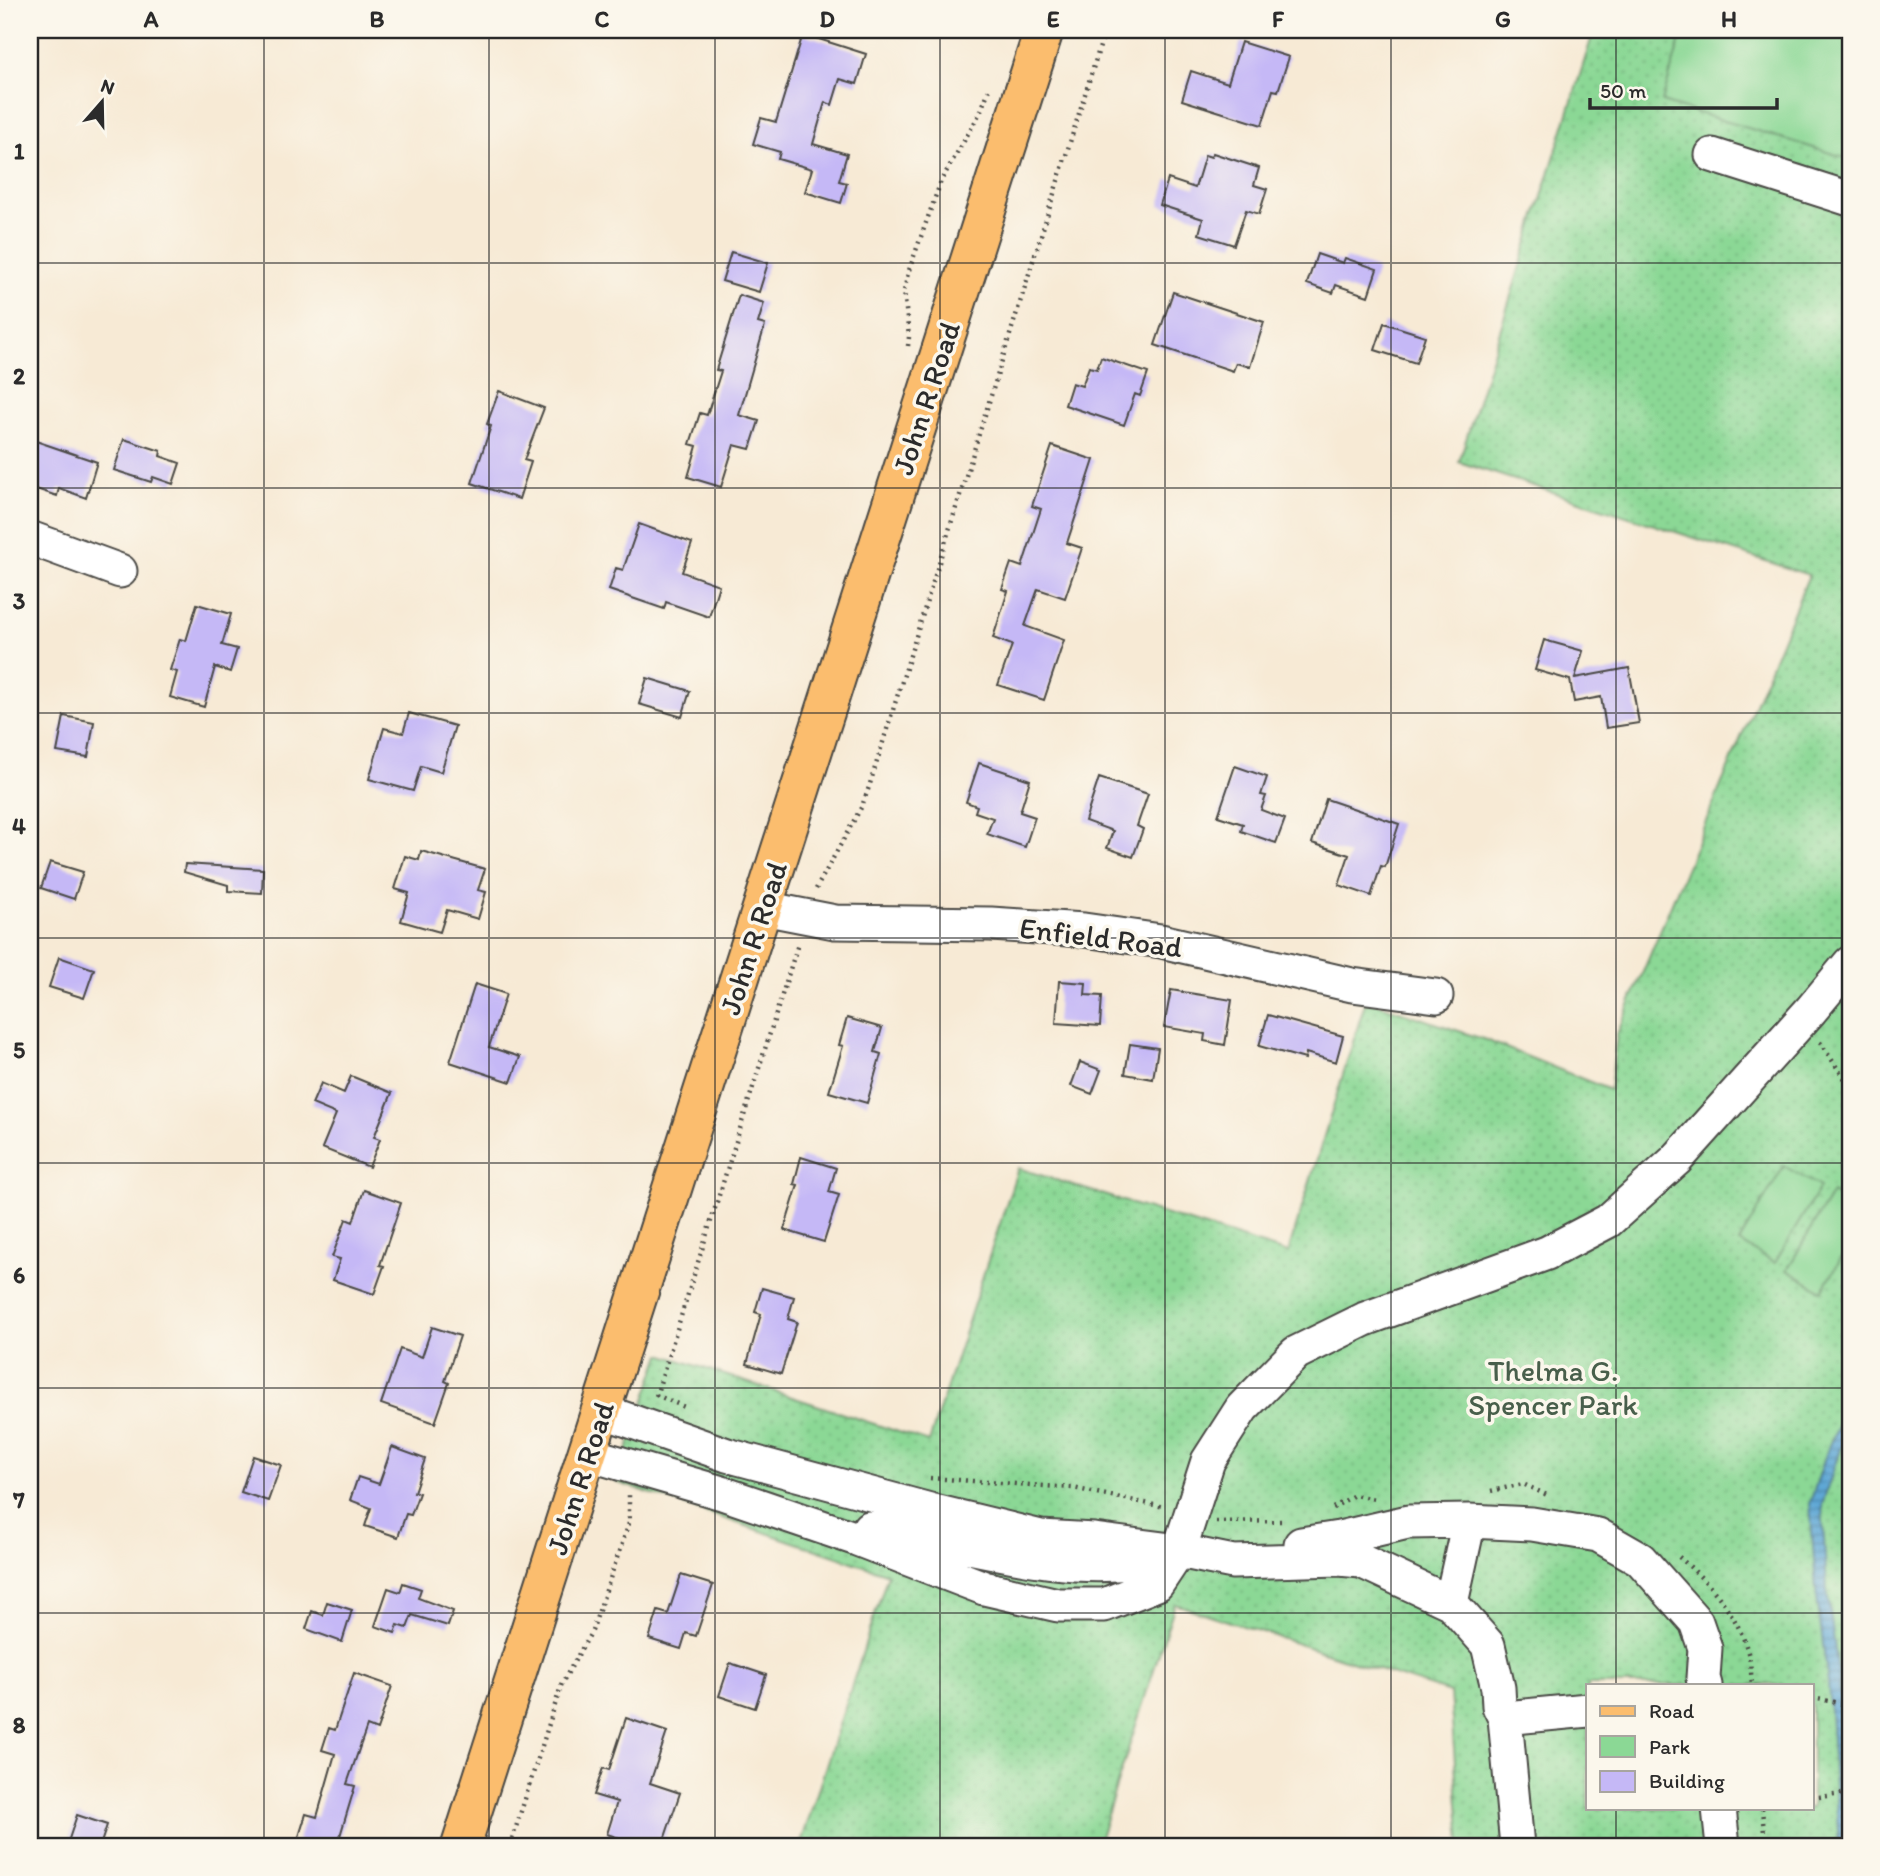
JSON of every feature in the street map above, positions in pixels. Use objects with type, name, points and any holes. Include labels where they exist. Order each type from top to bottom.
[{"type":"main road","name":"John R Road","points":[[461,1846],[1044,30]]},
{"type":"street","points":[[1712,155],[1850,199]]},
{"type":"street","points":[[30,538],[120,571]]},
{"type":"street","name":"Enfield Road","points":[[763,908],[835,922],[991,924],[1084,930],[1161,942],[1352,985],[1436,996]]},
{"type":"street","points":[[588,1454],[722,1493],[984,1588],[1058,1605],[1104,1605],[1157,1584],[1179,1551],[1208,1461],[1242,1408],[1296,1353],[1366,1319],[1547,1253],[1608,1221],[1676,1160],[1804,1019],[1850,963]]},
{"type":"street","points":[[602,1411],[727,1455],[1041,1537],[1094,1540],[1179,1551],[1233,1562],[1339,1559],[1361,1561],[1451,1603],[1488,1645],[1498,1688],[1499,1706],[1505,1718],[1517,1846]]},
{"type":"street","points":[[873,1528],[876,1496]]},
{"type":"street","points":[[821,1527],[873,1528],[1002,1554],[1088,1564],[1130,1563],[1179,1551],[1279,1547],[1339,1538],[1476,1507],[1532,1524],[1598,1535],[1640,1559],[1696,1622],[1705,1648],[1705,1684]]},
{"type":"street","points":[[1451,1603],[1476,1507]]},
{"type":"street","points":[[1087,1605],[1088,1564]]},
{"type":"street","points":[[1505,1718],[1586,1710]]},
{"type":"street","points":[[1720,1810],[1723,1846]]},
{"type":"path","points":[[816,890],[862,806],[869,787],[1105,30]]},
{"type":"path","points":[[653,1404],[798,942]]},
{"type":"path","points":[[1804,1019],[1850,1087]]},
{"type":"path","points":[[656,1395],[690,1409]]},
{"type":"path","points":[[919,1477],[1073,1489],[1215,1522],[1293,1522]]},
{"type":"path","points":[[1476,1507],[1523,1484],[1560,1502]]},
{"type":"path","points":[[510,1846],[562,1683],[592,1631],[629,1523],[631,1505],[628,1485]]},
{"type":"path","points":[[1323,1516],[1354,1494],[1378,1500]]},
{"type":"path","points":[[1676,1554],[1707,1582],[1737,1621],[1749,1654],[1752,1684]]},
{"type":"path","points":[[1814,1698],[1850,1705]]},
{"type":"path","points":[[1814,1798],[1850,1793]]},
{"type":"path","points":[[1762,1810],[1765,1846]]},
{"type":"green space","name":"Thelma G. Spencer Park","points":[[1594,30],[1850,30],[1850,1846],[1461,1846],[1450,1693],[1175,1604],[1097,1846],[800,1846],[888,1574],[616,1482],[661,1354],[929,1442],[1018,1168],[1288,1253],[1366,1000],[1486,1040],[1610,1090],[1617,1034],[1809,575],[1459,462]]},
{"type":"green space","points":[[1683,30],[1850,30],[1850,159],[1662,102]]},
{"type":"green space","points":[[1784,1166],[1820,1187],[1775,1263],[1739,1242]]},
{"type":"green space","points":[[1832,1193],[1850,1204],[1850,1243],[1822,1291],[1787,1270]]},
{"type":"water","points":[[1850,1390],[1850,1428],[1840,1449],[1822,1505],[1827,1590],[1839,1679],[1850,1846],[1839,1846],[1828,1683],[1816,1590],[1810,1503]]},
{"type":"building","points":[[803,34],[866,54],[857,84],[840,79],[832,105],[825,102],[813,144],[847,154],[839,181],[847,183],[841,203],[805,192],[812,169],[778,159],[780,152],[753,144],[761,118],[776,122]]},
{"type":"building","points":[[1241,42],[1289,57],[1278,91],[1273,90],[1262,125],[1182,100],[1191,71],[1228,83]]},
{"type":"building","points":[[1213,153],[1259,168],[1254,185],[1267,189],[1259,214],[1246,210],[1234,245],[1199,234],[1203,219],[1160,205],[1168,179],[1195,188],[1205,155],[1211,157]]},
{"type":"building","points":[[731,252],[768,263],[759,292],[722,281]]},
{"type":"building","points":[[1317,254],[1343,263],[1345,258],[1377,269],[1368,296],[1336,285],[1333,293],[1307,284]]},
{"type":"building","points":[[1173,292],[1264,322],[1250,367],[1236,363],[1233,371],[1155,345]]},
{"type":"building","points":[[739,295],[764,303],[758,323],[765,325],[739,415],[759,421],[750,449],[734,445],[721,487],[688,477],[697,446],[690,444],[700,413],[707,415],[721,371],[716,370]]},
{"type":"building","points":[[1384,323],[1425,336],[1416,363],[1375,350]]},
{"type":"building","points":[[1101,357],[1148,373],[1140,396],[1135,394],[1124,425],[1065,405],[1072,383],[1082,386],[1089,367],[1097,369]]},
{"type":"building","points":[[499,391],[544,408],[524,460],[531,462],[519,499],[472,483],[491,426],[487,424]]},
{"type":"building","points":[[30,439],[97,462],[86,498],[59,488],[57,496],[30,487]]},
{"type":"building","points":[[124,439],[161,451],[160,456],[180,463],[173,484],[153,477],[151,482],[114,470]]},
{"type":"building","points":[[1052,446],[1094,460],[1067,543],[1082,548],[1065,598],[1038,589],[1025,626],[1064,640],[1044,700],[998,685],[1012,645],[993,638],[1008,591],[1002,589],[1011,563],[1022,567],[1041,509],[1032,506]]},
{"type":"building","points":[[639,524],[692,543],[682,572],[719,585],[709,617],[666,602],[664,609],[609,590],[616,568],[623,570]]},
{"type":"building","points":[[197,604],[231,614],[222,645],[237,649],[230,672],[215,667],[204,707],[170,697],[177,672],[170,670],[180,639],[186,641]]},
{"type":"building","points":[[1544,640],[1583,651],[1575,678],[1629,668],[1639,723],[1606,728],[1601,697],[1574,702],[1570,680],[1535,670]]},
{"type":"building","points":[[647,678],[690,691],[682,717],[639,704]]},
{"type":"building","points":[[409,713],[455,726],[441,772],[421,766],[413,791],[369,779],[384,728],[403,733]]},
{"type":"building","points":[[64,716],[94,722],[88,757],[57,752]]},
{"type":"building","points":[[979,763],[1030,780],[1020,812],[1035,817],[1025,847],[987,834],[993,818],[975,812],[977,806],[966,802]]},
{"type":"building","points":[[1235,766],[1267,777],[1261,795],[1266,796],[1261,810],[1285,819],[1276,843],[1241,831],[1243,824],[1218,816]]},
{"type":"building","points":[[1099,778],[1148,794],[1137,826],[1143,829],[1133,857],[1107,848],[1113,831],[1085,821]]},
{"type":"building","points":[[1326,799],[1399,824],[1385,867],[1381,866],[1371,896],[1339,885],[1349,855],[1312,843]]},
{"type":"building","points":[[421,851],[485,869],[478,890],[486,892],[478,919],[447,910],[440,932],[401,921],[409,893],[395,889],[405,856],[419,860]]},
{"type":"building","points":[[50,862],[83,872],[74,899],[41,888]]},
{"type":"building","points":[[185,864],[263,869],[262,893],[228,891],[228,885],[184,872]]},
{"type":"building","points":[[59,957],[94,969],[84,998],[49,987]]},
{"type":"building","points":[[1059,981],[1086,983],[1085,995],[1102,996],[1100,1026],[1056,1023]]},
{"type":"building","points":[[475,984],[506,994],[489,1047],[520,1057],[511,1082],[450,1062]]},
{"type":"building","points":[[1171,990],[1232,1000],[1225,1045],[1204,1041],[1205,1034],[1164,1027]]},
{"type":"building","points":[[1268,1015],[1343,1036],[1336,1062],[1306,1053],[1305,1059],[1259,1046]]},
{"type":"building","points":[[847,1018],[882,1028],[875,1052],[881,1054],[867,1103],[829,1092],[843,1046],[839,1045]]},
{"type":"building","points":[[1130,1044],[1158,1048],[1153,1079],[1125,1074]]},
{"type":"building","points":[[1080,1062],[1101,1070],[1092,1094],[1071,1086]]},
{"type":"building","points":[[351,1076],[392,1093],[374,1137],[380,1139],[369,1167],[322,1148],[336,1114],[312,1104],[321,1083],[344,1093]]},
{"type":"building","points":[[801,1157],[836,1168],[829,1192],[839,1195],[824,1242],[784,1230],[798,1185],[794,1184]]},
{"type":"building","points":[[364,1190],[401,1203],[380,1265],[384,1266],[374,1294],[333,1280],[340,1259],[332,1257],[346,1219],[353,1222]]},
{"type":"building","points":[[762,1288],[794,1297],[788,1319],[797,1322],[781,1374],[747,1364],[761,1314],[755,1312]]},
{"type":"building","points":[[432,1327],[460,1336],[445,1381],[449,1383],[435,1423],[381,1404],[400,1349],[422,1357]]},
{"type":"building","points":[[392,1447],[425,1459],[414,1492],[419,1493],[411,1515],[406,1514],[398,1537],[365,1526],[371,1508],[350,1500],[358,1477],[379,1484]]},
{"type":"building","points":[[253,1456],[281,1465],[268,1501],[241,1492]]},
{"type":"building","points":[[681,1575],[713,1585],[696,1636],[686,1633],[681,1649],[649,1639],[658,1611],[668,1614]]},
{"type":"building","points":[[403,1583],[421,1589],[418,1598],[453,1611],[448,1626],[412,1615],[407,1628],[398,1625],[395,1633],[375,1626],[388,1588],[400,1592]]},
{"type":"building","points":[[327,1602],[352,1610],[342,1642],[306,1629],[312,1611],[323,1615]]},
{"type":"building","points":[[730,1663],[766,1675],[755,1708],[719,1696]]},
{"type":"building","points":[[354,1673],[392,1686],[377,1730],[367,1726],[347,1784],[355,1786],[337,1846],[296,1846],[306,1814],[317,1817],[335,1754],[322,1750],[329,1728],[335,1730]]},
{"type":"building","points":[[626,1718],[667,1732],[650,1783],[680,1793],[662,1846],[644,1846],[607,1834],[617,1802],[594,1795],[603,1768],[609,1770]]},
{"type":"building","points":[[77,1815],[107,1825],[100,1846],[81,1846],[68,1842]]}]
